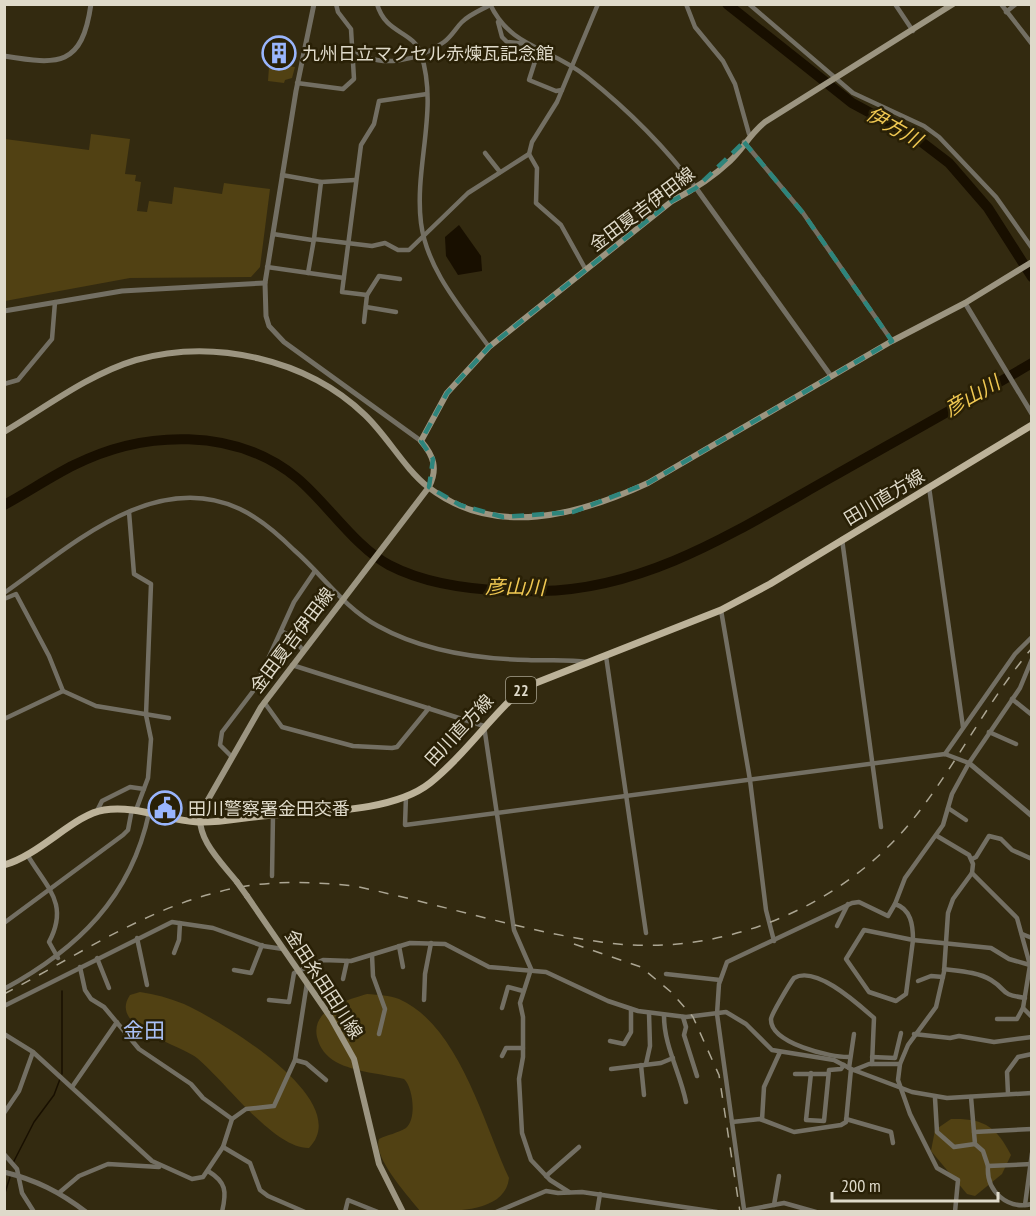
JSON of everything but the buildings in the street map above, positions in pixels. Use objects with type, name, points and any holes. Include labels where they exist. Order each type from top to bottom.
[{"type":"main road","name":"金田夏吉伊田線","points":[[421,441],[447,393],[489,347],[672,201],[696,188],[732,159],[749,134],[832,78],[913,31],[953,4]]},
{"type":"main road","points":[[4,432],[97,377],[135,361],[192,352],[251,357],[287,365],[354,405],[374,423],[427,490],[460,505],[503,517],[536,518],[573,512],[609,501],[648,483],[892,341],[965,303],[1032,262]]},
{"type":"main road","name":"田川直方線","points":[[4,865],[28,856],[88,815],[98,812],[134,809],[198,822],[373,805],[406,796],[430,783],[523,688],[558,672],[606,656],[721,610],[770,584],[1032,425]]},
{"type":"main road","points":[[421,441],[433,459],[433,478],[427,490]]},
{"type":"main road","name":"金田夏吉伊田線","points":[[198,822],[231,756],[264,702],[302,649],[427,490]]},
{"type":"main road","name":"金田糸田田川線","points":[[198,822],[207,844],[284,949],[354,1059],[379,1164],[403,1212]]},
{"type":"street","points":[[4,56],[43,63],[68,55],[84,35],[91,4]]},
{"type":"street","points":[[314,4],[297,83],[267,267],[266,316],[275,334],[385,417],[421,441]]},
{"type":"street","points":[[297,83],[344,89],[350,86],[354,79],[351,26],[338,12],[336,4]]},
{"type":"street","points":[[376,4],[386,23],[413,40],[421,54],[429,101],[420,201],[424,237],[442,280],[489,347]]},
{"type":"street","points":[[586,270],[561,225],[536,202],[537,168],[529,154],[532,142],[562,90],[598,4]]},
{"type":"street","points":[[686,4],[695,27],[723,61],[735,84],[749,134]]},
{"type":"street","points":[[749,4],[832,78],[853,93],[924,126],[939,137],[996,197],[1032,248]]},
{"type":"street","points":[[895,4],[913,31]]},
{"type":"street","points":[[1001,4],[1032,44]]},
{"type":"street","points":[[1006,12],[1016,4]]},
{"type":"street","points":[[353,50],[369,60],[384,63],[421,54],[442,44],[464,21],[490,5],[505,40],[511,44],[529,44]]},
{"type":"street","points":[[496,18],[509,33],[572,65],[650,135],[696,188],[831,376]]},
{"type":"street","points":[[539,49],[529,80],[556,91],[562,90]]},
{"type":"street","points":[[367,295],[342,292],[357,185],[355,180],[362,145],[374,124],[379,101],[427,94]]},
{"type":"street","points":[[744,142],[803,213],[892,341]]},
{"type":"street","points":[[485,153],[500,172]]},
{"type":"street","points":[[273,234],[372,246],[385,243],[403,251],[424,237],[438,220],[468,193],[529,154]]},
{"type":"street","points":[[282,174],[321,182],[355,180]]},
{"type":"street","points":[[308,273],[321,182]]},
{"type":"street","points":[[267,267],[344,278]]},
{"type":"street","points":[[364,322],[367,295],[379,276],[400,279]]},
{"type":"street","points":[[4,311],[122,291],[265,283]]},
{"type":"street","points":[[4,384],[18,380],[51,339],[56,302]]},
{"type":"street","points":[[965,303],[1031,414]]},
{"type":"street","points":[[366,307],[396,312]]},
{"type":"street","points":[[929,487],[963,727]]},
{"type":"street","points":[[4,593],[117,516],[172,498],[207,498],[226,503],[254,517],[295,550],[343,598],[377,626],[425,645],[463,655],[589,662]]},
{"type":"street","points":[[4,924],[128,830],[134,809],[148,778],[151,739],[146,715],[151,584],[135,574],[129,512]]},
{"type":"street","points":[[842,539],[881,827]]},
{"type":"street","points":[[231,756],[220,745],[222,732],[254,690],[294,602],[315,571]]},
{"type":"street","points":[[4,599],[16,594],[49,656],[63,691],[96,706],[169,718]]},
{"type":"street","points":[[721,610],[750,780],[766,910],[774,941]]},
{"type":"street","points":[[282,631],[291,636],[302,649]]},
{"type":"street","points":[[945,754],[1032,636]]},
{"type":"street","points":[[606,656],[646,933]]},
{"type":"street","points":[[816,1212],[797,1205],[774,1205],[744,1211],[717,1014],[720,980],[728,962],[735,957],[774,941],[848,904],[859,902],[888,916],[904,878],[937,836],[952,794],[969,763],[1020,688],[1032,659]]},
{"type":"street","points":[[292,664],[484,726],[499,813],[514,930],[531,969],[520,1003],[524,1048],[519,1080],[522,1133],[531,1160],[546,1176],[569,1192]]},
{"type":"street","points":[[4,719],[63,691]]},
{"type":"street","points":[[1012,699],[1032,714]]},
{"type":"street","points":[[264,702],[282,727],[353,746],[392,748],[397,747],[429,708]]},
{"type":"street","points":[[989,732],[1016,744]]},
{"type":"street","points":[[406,796],[405,825],[945,754],[969,763],[1032,816]]},
{"type":"street","points":[[98,812],[102,801],[130,787],[144,789]]},
{"type":"street","points":[[948,808],[966,820]]},
{"type":"street","points":[[4,989],[58,958],[87,931],[120,887],[141,846],[149,813]]},
{"type":"street","points":[[272,876],[273,815]]},
{"type":"street","points":[[937,836],[972,859]]},
{"type":"street","points":[[972,859],[976,857],[989,836],[1001,839],[1012,849],[1029,857],[1032,850]]},
{"type":"street","points":[[28,856],[59,912],[58,923],[49,942],[58,958]]},
{"type":"street","points":[[955,1212],[958,1180],[937,1168],[909,1114],[900,1088],[900,1064],[914,1034],[932,1016],[943,977],[948,913],[953,899],[972,873],[972,859]]},
{"type":"street","points":[[972,873],[1014,913],[1030,965],[1023,1008],[1017,1018],[998,1019]]},
{"type":"street","points":[[837,926],[848,904]]},
{"type":"street","points":[[895,904],[907,911],[913,927],[913,940],[906,994],[896,1001],[869,993],[846,959],[864,930],[913,940],[991,948],[1009,959],[1030,965]]},
{"type":"street","points":[[4,1006],[172,922],[213,928],[262,945],[284,949]]},
{"type":"street","points":[[174,953],[179,940],[180,923]]},
{"type":"street","points":[[1022,934],[1032,938]]},
{"type":"street","points":[[137,938],[147,985]]},
{"type":"street","points":[[269,1000],[289,1002],[294,973],[324,960],[347,961],[415,942],[445,944],[489,967],[546,972],[631,1010],[683,1017],[726,1012],[746,1024],[768,1047],[780,1052],[809,1054],[834,1060],[900,1088],[935,1098],[1032,1093]]},
{"type":"street","points":[[424,1000],[425,974],[431,943]]},
{"type":"street","points":[[234,970],[251,973],[262,945]]},
{"type":"street","points":[[399,946],[403,967]]},
{"type":"street","points":[[372,955],[373,976],[385,1009],[379,1034]]},
{"type":"street","points":[[97,958],[109,988]]},
{"type":"street","points":[[343,979],[347,961]]},
{"type":"street","points":[[80,967],[84,990],[117,1022],[139,1049],[191,1084],[203,1098],[232,1119]]},
{"type":"street","points":[[944,969],[965,972],[992,981],[1005,994],[1025,998]]},
{"type":"street","points":[[666,974],[720,980]]},
{"type":"street","points":[[850,1057],[805,1048],[779,1037],[771,1022],[772,1014],[794,978],[806,974],[836,987],[874,1018],[872,1064]]},
{"type":"street","points":[[918,981],[931,976],[943,977]]},
{"type":"street","points":[[60,1192],[79,1176],[108,1164],[159,1167],[192,1179],[203,1177],[223,1148],[232,1119],[246,1109],[274,1106],[295,1059],[307,983]]},
{"type":"street","points":[[502,1008],[508,987],[523,991]]},
{"type":"street","points":[[1023,1008],[1032,1017]]},
{"type":"street","points":[[610,1041],[624,1044],[631,1032],[631,1010]]},
{"type":"street","points":[[644,1095],[644,1065],[650,1046],[649,1013]]},
{"type":"street","points":[[664,1016],[664,1031],[686,1102]]},
{"type":"street","points":[[683,1017],[686,1027],[684,1035],[697,1076]]},
{"type":"street","points":[[72,1088],[117,1022]]},
{"type":"street","points":[[872,1057],[895,1058],[901,1033]]},
{"type":"street","points":[[4,1034],[33,1052],[159,1167]]},
{"type":"street","points":[[732,1122],[762,1120],[794,1131],[841,1125],[846,1119],[850,1057],[854,1034]]},
{"type":"street","points":[[914,1034],[950,1038],[959,1036],[994,1042],[1032,1037]]},
{"type":"street","points":[[502,1056],[506,1048],[524,1048]]},
{"type":"street","points":[[4,1113],[19,1091],[33,1052]]},
{"type":"street","points":[[762,1120],[764,1087],[780,1052]]},
{"type":"street","points":[[1008,1094],[1008,1069],[1018,1057],[1032,1054]]},
{"type":"street","points":[[611,1068],[644,1065],[673,1058]]},
{"type":"street","points":[[295,1059],[306,1063],[326,1080]]},
{"type":"street","points":[[811,1073],[806,1120],[824,1121],[829,1070],[872,1064],[900,1064]]},
{"type":"street","points":[[795,1074],[828,1074]]},
{"type":"street","points":[[971,1097],[975,1144],[983,1151],[988,1166],[989,1182],[997,1196],[1011,1204],[1032,1204]]},
{"type":"street","points":[[935,1098],[938,1132],[954,1147],[975,1144]]},
{"type":"street","points":[[846,1119],[891,1132],[894,1143]]},
{"type":"street","points":[[974,1132],[1032,1129]]},
{"type":"street","points":[[546,1176],[579,1147]]},
{"type":"street","points":[[223,1148],[250,1163],[260,1190],[305,1212]]},
{"type":"street","points":[[1025,1205],[1032,1153]]},
{"type":"street","points":[[4,1154],[17,1169],[22,1193],[34,1212]]},
{"type":"street","points":[[988,1166],[1031,1163]]},
{"type":"street","points":[[208,1171],[221,1179],[224,1185],[222,1212]]},
{"type":"street","points":[[4,1172],[60,1192],[86,1212]]},
{"type":"street","points":[[774,1205],[779,1176]]},
{"type":"street","points":[[496,1212],[542,1191],[600,1194],[717,1212]]},
{"type":"street","points":[[597,1212],[600,1194]]},
{"type":"street","points":[[345,1212],[348,1200],[378,1212]]},
{"type":"highlighted area","points":[[744,142],[803,213],[892,341],[648,483],[573,512],[503,517],[460,505],[429,487],[433,459],[421,441],[447,393],[489,347],[672,201],[696,188]]},
{"type":"shaded area","points":[[272,64],[295,67],[292,78],[285,80],[284,83],[268,81],[269,67]]},
{"type":"shaded area","points":[[91,134],[130,139],[125,174],[136,175],[135,181],[141,182],[137,211],[147,212],[149,201],[172,204],[174,187],[222,194],[224,183],[270,189],[260,267],[251,277],[130,278],[5,301],[5,139],[89,150]]},
{"type":"shaded area","points":[[459,225],[481,256],[482,271],[458,275],[446,256],[445,237]]},
{"type":"shaded area","points":[[140,992],[184,1004],[225,1026],[277,1064],[299,1086],[314,1108],[319,1129],[309,1148],[295,1145],[265,1126],[197,1058],[136,1025],[128,1016],[126,1006],[130,995]]},
{"type":"shaded area","points":[[367,994],[399,999],[420,1012],[438,1030],[454,1053],[479,1105],[509,1178],[505,1190],[497,1199],[473,1208],[420,1211],[386,1166],[378,1147],[379,1139],[403,1130],[412,1118],[410,1089],[407,1083],[404,1079],[360,1070],[336,1062],[324,1052],[317,1037],[319,1019],[325,1013],[332,1007]]},
{"type":"shaded area","points":[[951,1119],[972,1120],[987,1126],[1000,1137],[1011,1155],[1002,1174],[975,1196],[967,1194],[931,1151],[935,1130]]},
{"type":"waterway","name":"伊方川","points":[[727,4],[852,103],[915,137],[949,163],[988,208],[1032,277]]},
{"type":"waterway","name":"彦山川","points":[[4,505],[74,465],[101,453],[159,440],[188,439],[218,442],[272,461],[297,478],[364,547],[389,565],[406,573],[443,584],[502,591],[580,588],[618,580],[692,553],[763,516],[1032,363]]},
{"type":"waterway","points":[[62,991],[62,1074]]},
{"type":"waterway","points":[[13,1163],[34,1122],[54,1095],[60,1079]]},
{"type":"waterway","points":[[4,1196],[10,1177]]},
{"type":"railway","points":[[4,994],[108,937],[162,911],[190,900],[251,885],[320,883],[354,886],[539,931],[601,942],[644,945],[687,943],[730,935],[771,922],[810,904],[847,881],[880,854],[910,823],[942,780],[1015,669],[1032,648]]},
{"type":"railway","points":[[574,944],[641,967],[671,992],[693,1017],[719,1075],[740,1212]]},
{"type":"place","name":"九州日立マクセル赤煉瓦記念館","points":[[279,53]]},
{"type":"place","name":"田川警察署金田交番","points":[[165,808]]},
{"type":"district","name":"金田","points":[[144,1030]]}]
